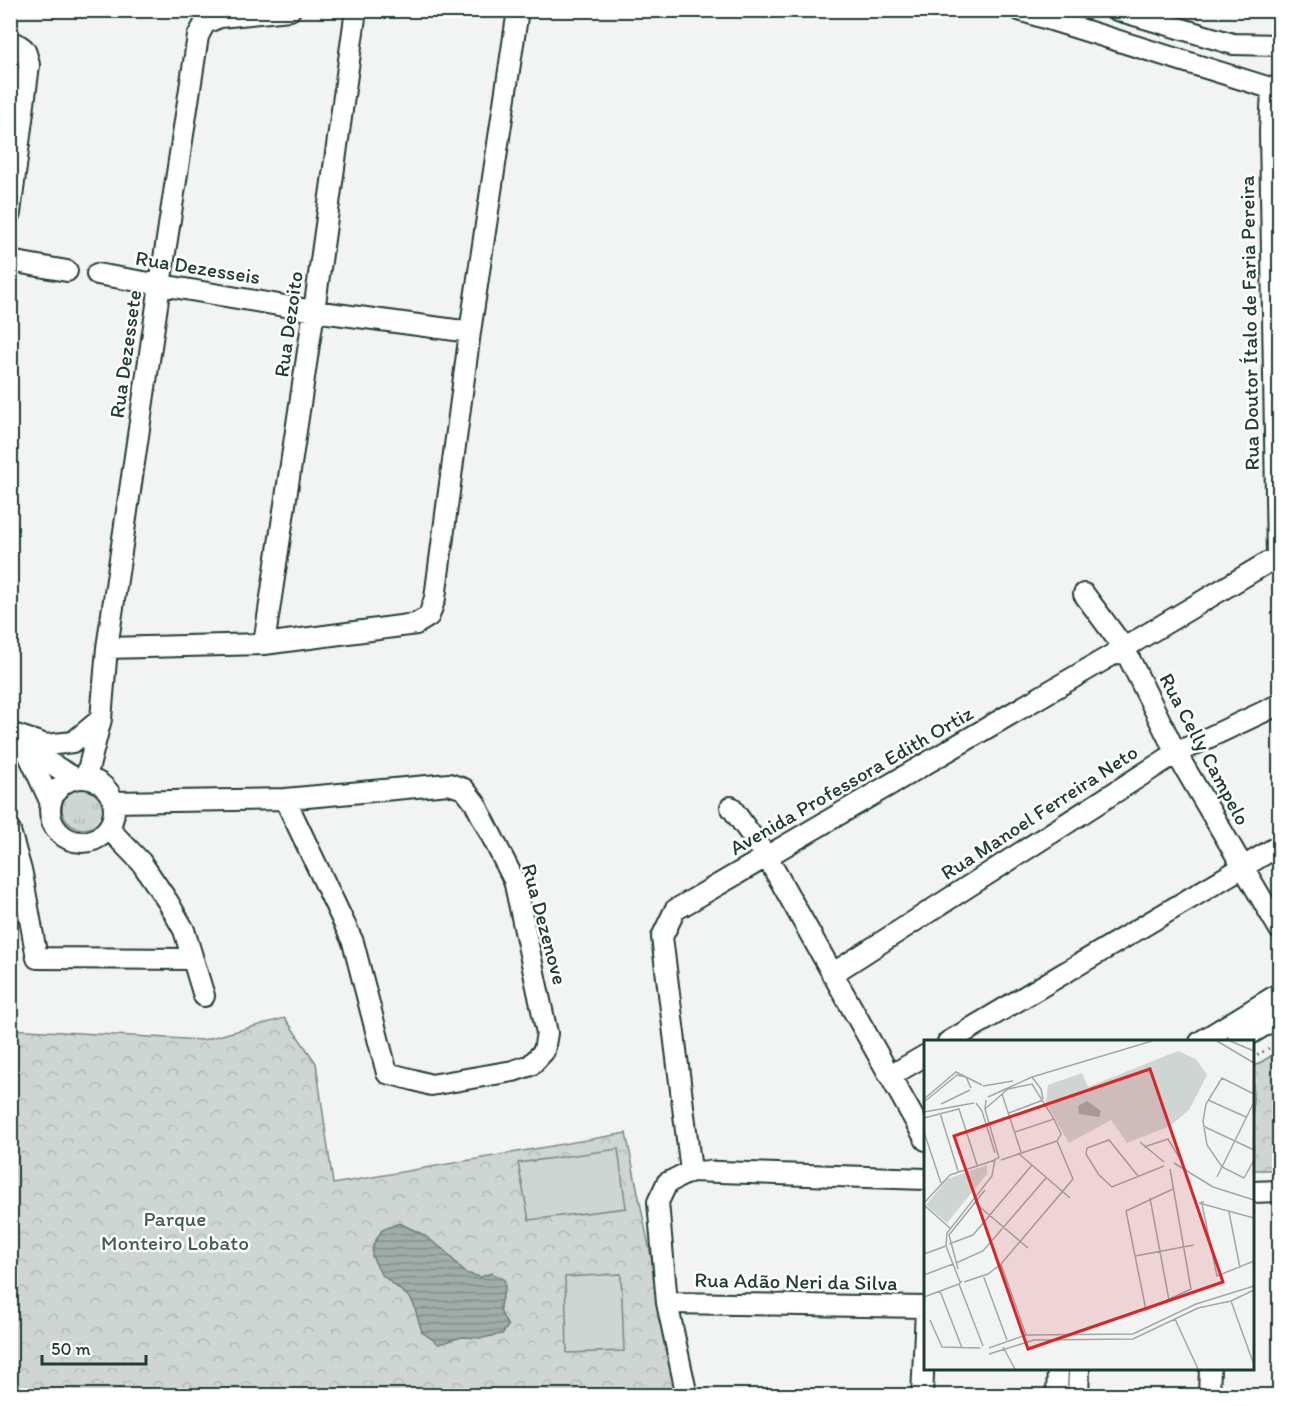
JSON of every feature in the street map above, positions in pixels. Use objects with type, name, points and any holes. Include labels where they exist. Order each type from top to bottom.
[{"type":"street","name":"Rua Dezessete","points":[[80,778],[101,719],[107,648],[198,36],[205,23],[220,17],[290,10]]},
{"type":"street","name":"Rua Dezoito","points":[[264,644],[356,10]]},
{"type":"street","points":[[107,648],[264,644],[416,624],[429,616],[435,598],[518,10]]},
{"type":"street","points":[[1019,10],[1276,90]]},
{"type":"street","points":[[1117,10],[1233,44],[1280,45]]},
{"type":"street","points":[[10,213],[28,65],[26,51],[15,42]]},
{"type":"street","name":"Rua Doutor Ítalo de Faria Pereira","points":[[1276,90],[1270,131],[1278,555]]},
{"type":"street","points":[[10,261],[67,271]]},
{"type":"street","name":"Rua Dezesseis","points":[[97,274],[314,311],[471,332]]},
{"type":"street","name":"Avenida Professora Edith Ortiz","points":[[691,1171],[662,938],[675,910],[1124,648],[1278,555]]},
{"type":"street","name":"Rua Celly Campelo","points":[[1084,594],[1124,648],[1176,753],[1280,930]]},
{"type":"street","name":"Rua Manoel Ferreira Neto","points":[[832,974],[1176,753],[1280,704]]},
{"type":"street","points":[[12,733],[46,745],[73,742],[101,719]]},
{"type":"street","points":[[12,733],[26,749],[50,801],[50,814],[54,826],[63,836],[74,841],[87,841],[99,837],[108,828],[114,811],[113,802],[107,790],[98,782],[80,778],[26,749]]},
{"type":"street","points":[[50,801],[64,782],[80,778]]},
{"type":"street","name":"Rua Dezenove","points":[[113,802],[285,799],[449,784],[464,789],[476,803],[514,880],[547,1033],[544,1050],[531,1065],[513,1071],[430,1085],[387,1073],[353,942],[285,799]]},
{"type":"street","points":[[731,807],[767,857],[924,1136]]},
{"type":"street","points":[[108,828],[141,862],[168,902],[184,930],[204,996]]},
{"type":"street","points":[[10,831],[22,874],[37,958],[193,959]]},
{"type":"street","points":[[950,1040],[1280,845]]},
{"type":"street","points":[[1202,1040],[1280,993]]},
{"type":"street","points":[[1239,1040],[1280,1016]]},
{"type":"street","points":[[890,1076],[924,1056]]},
{"type":"street","points":[[687,1395],[666,1303],[658,1202],[667,1183],[691,1171],[924,1179]]},
{"type":"street","points":[[1254,1192],[1280,1191]]},
{"type":"street","name":"Rua Adão Neri da Silva","points":[[666,1303],[924,1308]]},
{"type":"street","points":[[922,1395],[924,1352]]},
{"type":"street","points":[[1058,1370],[1058,1395]]},
{"type":"street","points":[[1078,1395],[1079,1370]]},
{"type":"street","points":[[1209,1395],[1210,1370]]},
{"type":"path","points":[[1254,1057],[1280,1042]]},
{"type":"green space","points":[[83,787],[98,793],[104,808],[98,823],[83,829],[68,823],[62,808],[68,793]]},
{"type":"green space","name":"Parque Monteiro Lobato","points":[[285,1018],[316,1063],[333,1184],[626,1133],[679,1395],[11,1395],[10,1029],[203,1040]]},
{"type":"green space","points":[[1279,1051],[1279,1170],[1254,1170],[1254,1066]]},
{"type":"green space","points":[[618,1149],[626,1208],[529,1220],[518,1163]]},
{"type":"green space","points":[[621,1274],[624,1351],[567,1353],[565,1277]]},
{"type":"shaded area","points":[[399,1223],[422,1234],[444,1250],[465,1273],[481,1277],[492,1273],[504,1279],[505,1287],[500,1308],[508,1326],[502,1334],[482,1338],[462,1337],[439,1344],[422,1332],[410,1298],[381,1274],[372,1256],[373,1245],[382,1230]]}]
